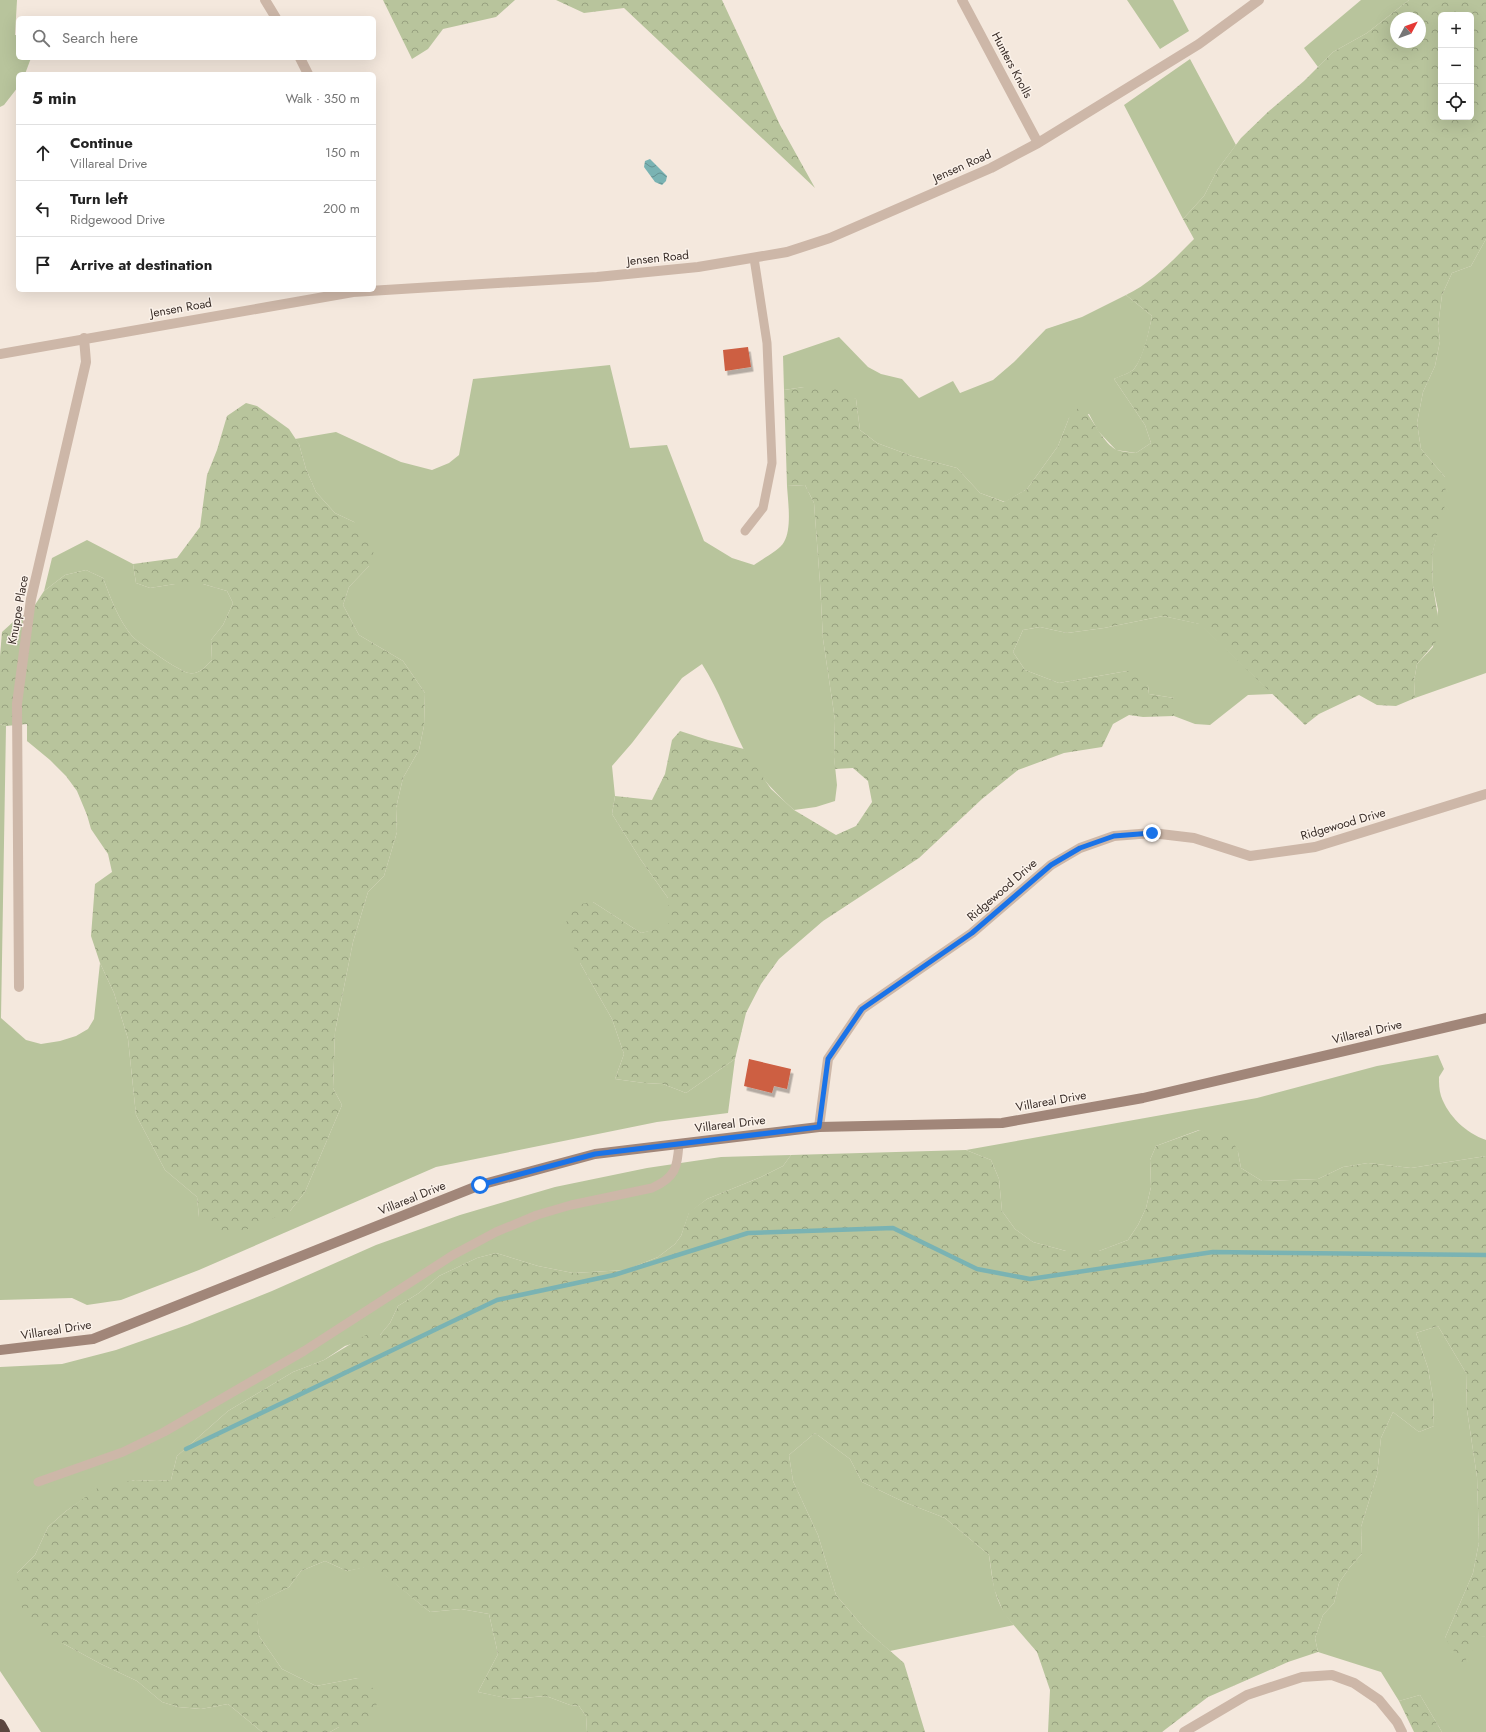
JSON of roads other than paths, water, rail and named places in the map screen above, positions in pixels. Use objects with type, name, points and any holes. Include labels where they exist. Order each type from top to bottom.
[{"type":"highway","points":[[0,1725],[4,1732]]},
{"type":"street","points":[[265,0],[275,16]]},
{"type":"street","name":"Hunters Knolls","points":[[962,0],[1038,143]]},
{"type":"street","name":"Jensen Road","points":[[376,290],[597,277],[698,267],[786,252],[830,238],[991,168],[1038,143],[1198,44],[1259,0]]},
{"type":"street","points":[[301,60],[307,72]]},
{"type":"street","name":"Jensen Road","points":[[0,354],[347,292]]},
{"type":"street","name":"Knuppe Place","points":[[19,987],[17,704],[31,599],[86,362],[84,338]]},
{"type":"street","name":"Ridgewood Drive","points":[[819,1127],[828,1059],[862,1009],[972,933],[1051,865],[1080,848],[1114,836],[1152,833],[1194,838],[1250,856],[1315,847],[1486,794]]},
{"type":"street","name":"Villareal Drive","points":[[0,1350],[92,1339],[480,1185],[595,1154],[819,1127],[1002,1123],[1143,1098],[1486,1018]]},
{"type":"street","points":[[1184,1732],[1248,1695],[1302,1677],[1332,1675],[1354,1683],[1379,1700],[1397,1722],[1402,1732]]},
{"type":"lane","points":[[745,531],[763,508],[772,463],[767,343],[754,258]]},
{"type":"lane","points":[[38,1482],[123,1452],[164,1432],[304,1351],[453,1255],[496,1232],[537,1215],[565,1207],[652,1188],[663,1183],[670,1178],[678,1162],[679,1144]]},
{"type":"water","points":[[650,159],[667,176],[666,181],[662,185],[655,182],[644,167],[645,161]]},
{"type":"waterway","points":[[186,1449],[497,1300],[614,1275],[748,1233],[893,1228],[977,1269],[1030,1279],[1213,1252],[1486,1255]]}]
